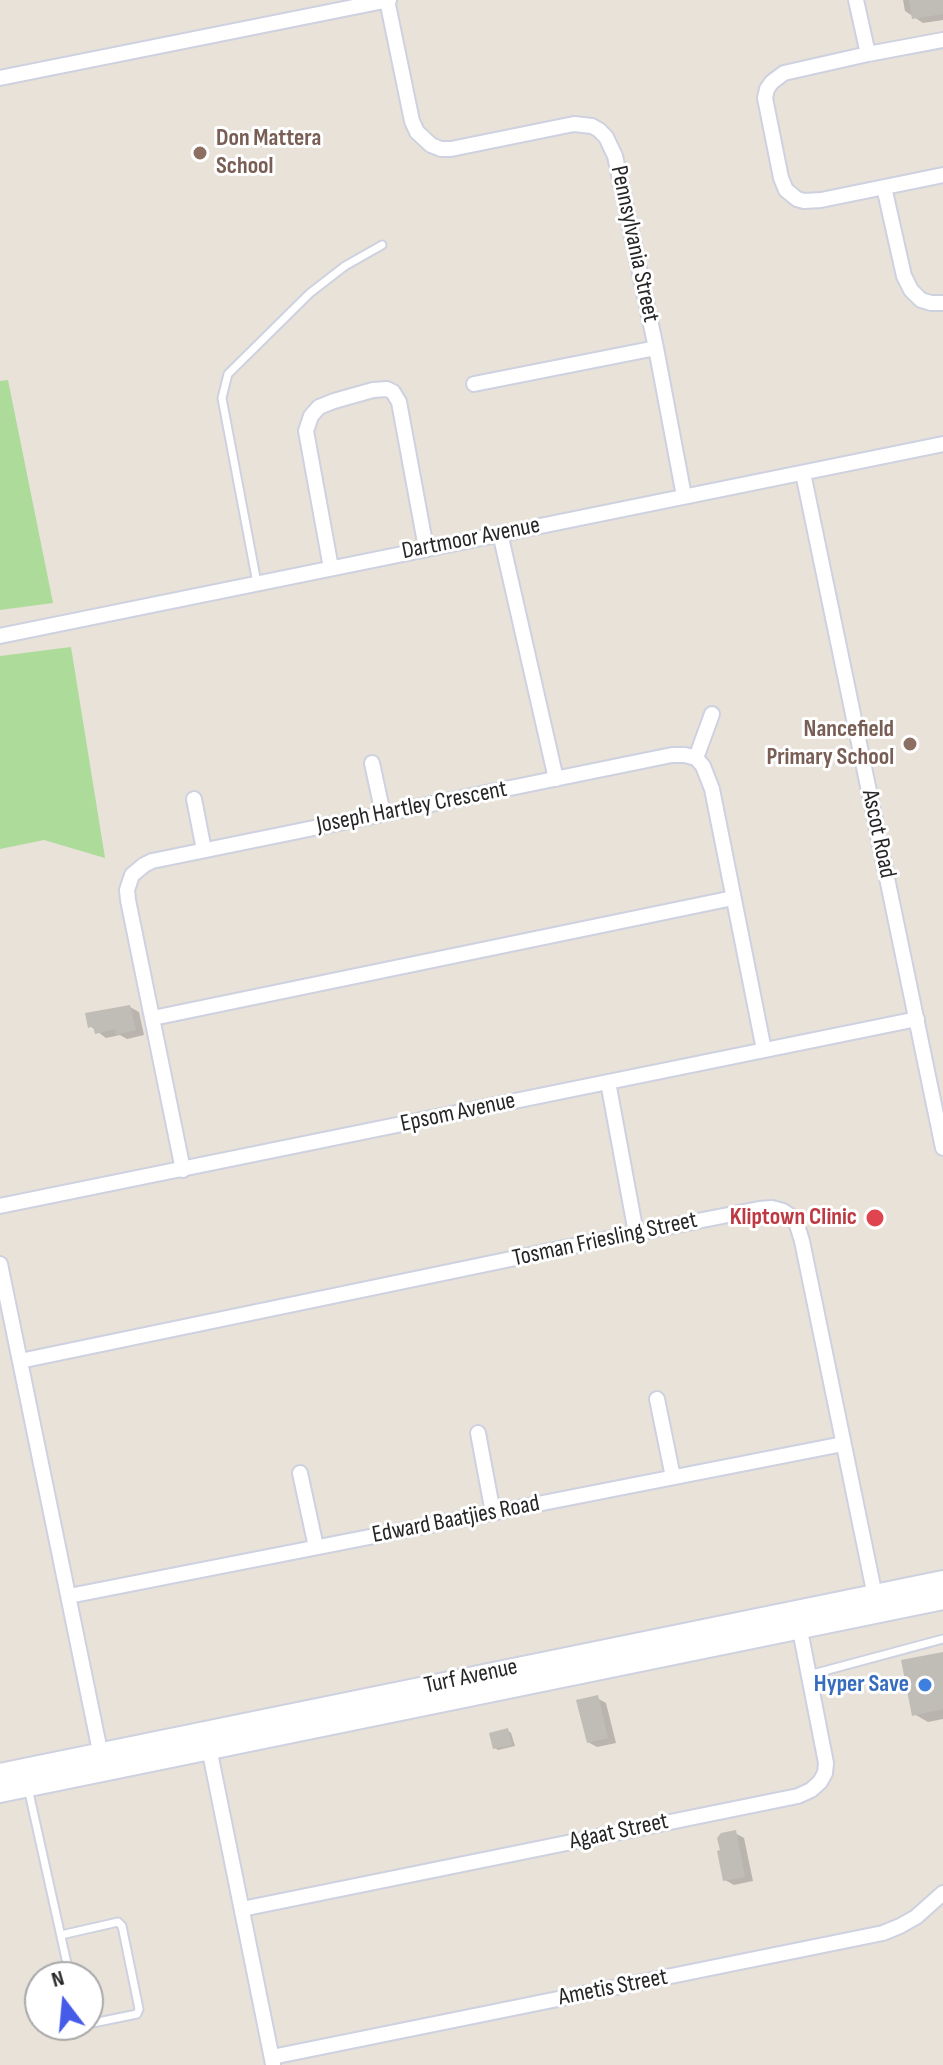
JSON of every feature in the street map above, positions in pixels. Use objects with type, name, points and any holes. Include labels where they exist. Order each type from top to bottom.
[{"type":"main road","name":"Turf Avenue","points":[[877,1604],[943,1581]]},
{"type":"main road","name":"Turf Avenue","points":[[0,1774],[103,1762],[877,1604],[943,1599]]},
{"type":"main road","name":"Turf Avenue","points":[[0,1792],[103,1762]]},
{"type":"street","points":[[0,78],[388,0]]},
{"type":"street","name":"Pennsylvania Street","points":[[388,0],[412,121],[417,132],[431,145],[451,149],[574,124],[592,126],[606,137],[615,156],[684,496]]},
{"type":"street","points":[[856,0],[868,54]]},
{"type":"street","points":[[943,40],[784,73],[772,82],[765,98],[781,178],[791,195],[804,201],[943,175]]},
{"type":"street","points":[[884,187],[904,276],[911,290],[921,300],[943,303]]},
{"type":"street","points":[[474,384],[656,348]]},
{"type":"street","points":[[331,568],[306,431],[311,416],[319,407],[373,390],[387,389],[399,402],[426,548]]},
{"type":"street","name":"Dartmoor Avenue","points":[[0,636],[943,444]]},
{"type":"street","name":"Ascot Road","points":[[803,473],[943,1148]]},
{"type":"street","points":[[500,533],[556,779]]},
{"type":"street","points":[[712,714],[696,758],[703,766],[712,789],[764,1050]]},
{"type":"street","name":"Joseph Hartley Crescent","points":[[183,1170],[128,900],[128,883],[138,869],[152,861],[672,755],[696,758]]},
{"type":"street","points":[[372,763],[383,814]]},
{"type":"street","points":[[194,799],[204,850]]},
{"type":"street","points":[[153,1018],[733,898]]},
{"type":"street","name":"Epsom Avenue","points":[[0,1206],[917,1019]]},
{"type":"street","points":[[608,1082],[636,1233]]},
{"type":"street","name":"Tosman Friesling Street","points":[[20,1361],[636,1233],[759,1209],[783,1211],[792,1217],[802,1241],[877,1604]]},
{"type":"street","points":[[0,1264],[103,1762]]},
{"type":"street","points":[[657,1399],[673,1477]]},
{"type":"street","points":[[478,1433],[493,1513]]},
{"type":"street","name":"Edward Baatjies Road","points":[[69,1596],[843,1444]]},
{"type":"street","points":[[300,1473],[316,1547]]},
{"type":"street","name":"Agaat Street","points":[[242,1909],[798,1796],[811,1790],[825,1773],[826,1763],[798,1620]]},
{"type":"street","points":[[207,1740],[273,2061]]},
{"type":"street","name":"Ametis Street","points":[[273,2061],[883,1933],[916,1917],[943,1893]]},
{"type":"lane","points":[[257,583],[222,398],[228,374],[310,293],[345,266],[382,245]]},
{"type":"lane","points":[[809,1675],[943,1639]]},
{"type":"lane","points":[[27,1786],[67,1961]]},
{"type":"lane","points":[[61,1935],[118,1922],[122,1926],[139,2009],[138,2012],[104,2020]]},
{"type":"green space","points":[[8,380],[53,603],[0,610],[0,381]]},
{"type":"green space","points":[[71,647],[105,858],[44,840],[0,849],[0,656]]},
{"type":"building","points":[[909,0],[943,0],[943,14],[912,19]]},
{"type":"building","points":[[130,1005],[136,1030],[116,1035],[115,1029],[95,1034],[93,1026],[88,1028],[85,1013]]},
{"type":"building","name":"Hyper Save","points":[[943,1652],[943,1709],[912,1716],[901,1660]]},
{"type":"building","points":[[598,1695],[608,1738],[587,1743],[576,1700]]},
{"type":"building","points":[[508,1728],[512,1745],[493,1749],[489,1733]]},
{"type":"building","points":[[736,1830],[745,1877],[723,1881],[717,1838],[721,1833]]},
{"type":"place","name":"Don Mattera School","points":[[200,153]]},
{"type":"place","name":"Nancefield Primary School","points":[[910,744]]},
{"type":"place","name":"Kliptown Clinic","points":[[875,1218]]},
{"type":"place","name":"Hyper Save","points":[[925,1685]]}]
